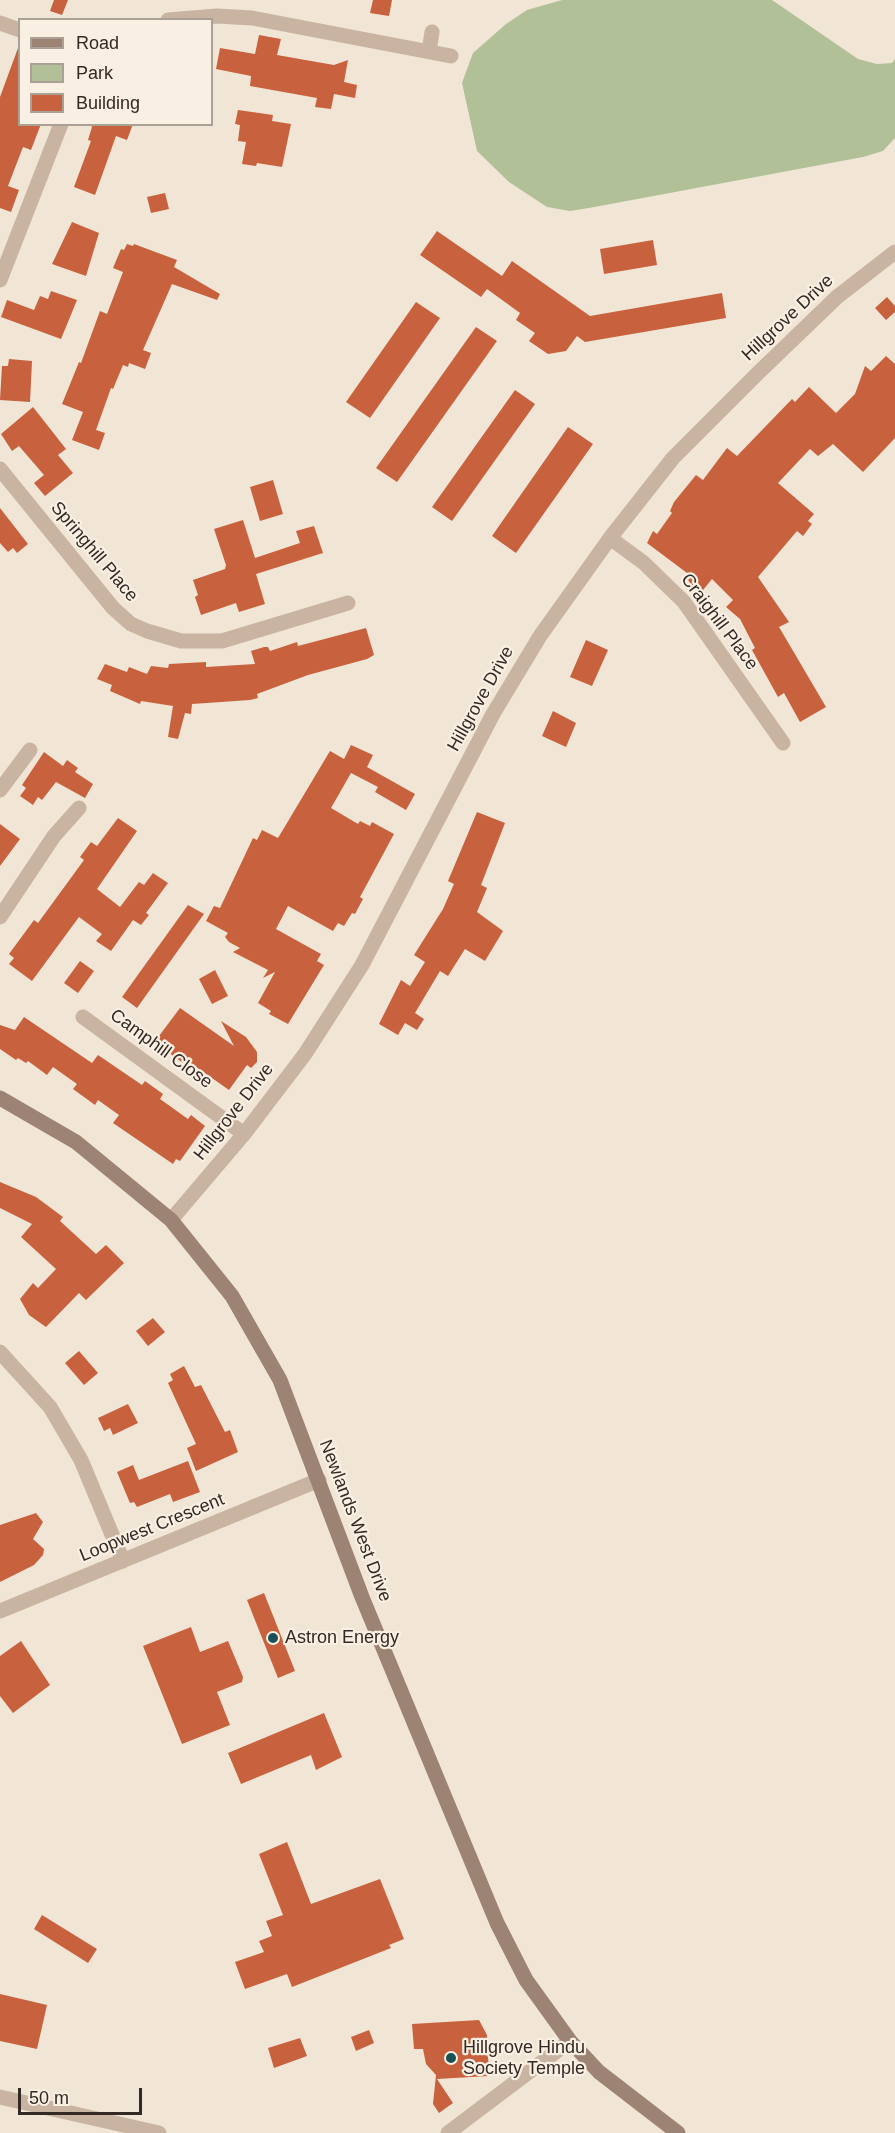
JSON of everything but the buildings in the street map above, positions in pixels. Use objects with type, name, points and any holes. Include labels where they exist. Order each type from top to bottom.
[{"type":"street","points":[[192,18],[217,16],[252,18],[451,56]]},
{"type":"street","points":[[0,23],[18,29]]},
{"type":"street","points":[[429,51],[432,32]]},
{"type":"street","points":[[0,280],[60,126]]},
{"type":"street","name":"Hillgrove Drive","points":[[171,1220],[244,1134],[305,1054],[362,965],[494,714],[540,636],[610,538],[674,459],[757,374],[837,297],[895,252]]},
{"type":"street","name":"Springhill Place","points":[[0,469],[113,608],[131,624],[147,631],[181,641],[222,641],[348,603]]},
{"type":"street","name":"Craighill Place","points":[[610,538],[644,563],[684,602],[783,743]]},
{"type":"street","points":[[0,790],[30,750]]},
{"type":"street","points":[[0,917],[54,836],[79,808]]},
{"type":"street","name":"Camphill Close","points":[[83,1017],[244,1134]]},
{"type":"street","name":"Newlands West Drive","points":[[0,1098],[76,1142],[171,1220],[232,1296],[256,1334],[280,1380],[362,1597],[497,1923],[526,1980],[570,2041],[599,2072],[678,2133]]},
{"type":"street","points":[[0,1352],[51,1407],[81,1460],[123,1561]]},
{"type":"street","name":"Loopwest Crescent","points":[[0,1611],[318,1480]]},
{"type":"street","points":[[448,2133],[570,2041]]},
{"type":"street","points":[[0,2097],[159,2133]]},
{"type":"green space","points":[[562,0],[772,0],[858,59],[877,64],[892,63],[895,59],[895,138],[883,151],[863,157],[589,208],[570,211],[547,207],[509,182],[477,151],[462,83],[473,53],[506,24],[527,10]]},
{"type":"place","name":"Astron Energy","points":[[273,1638]]},
{"type":"place","name":"Hillgrove Hindu Society Temple","points":[[451,2058]]}]
